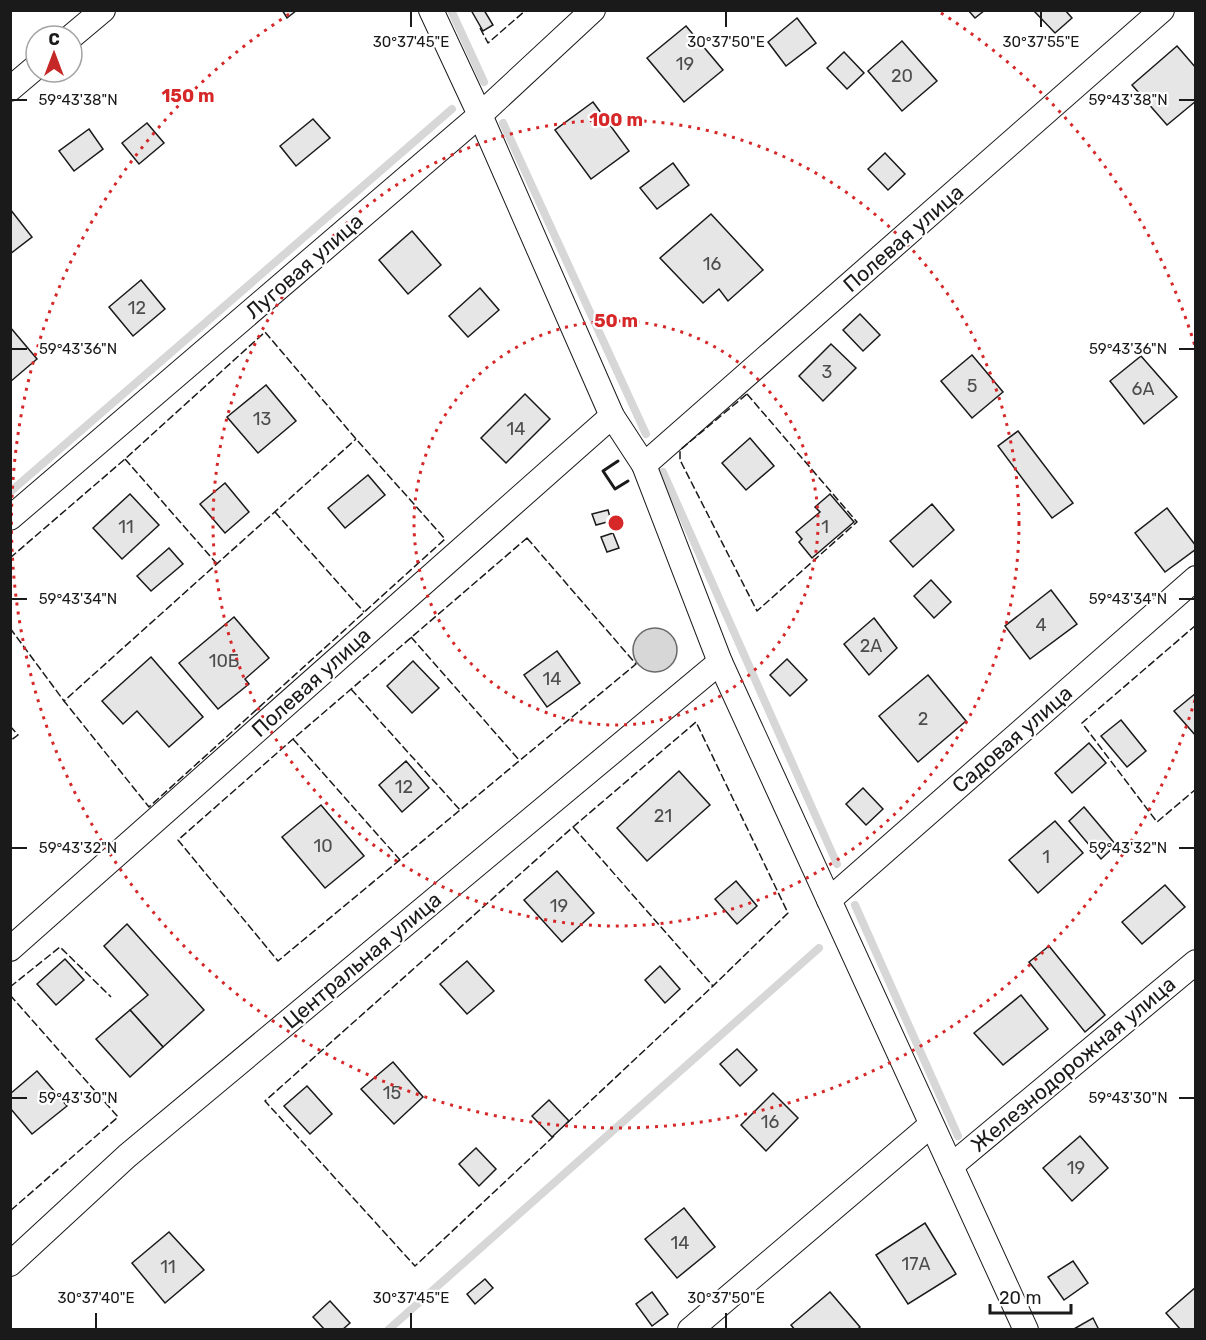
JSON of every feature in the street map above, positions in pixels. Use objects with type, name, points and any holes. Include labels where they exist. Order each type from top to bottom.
[{"type":"street","points":[[84,26],[103,10]]},
{"type":"street","points":[[431,10],[480,115],[612,416],[644,465],[720,662],[1026,1329]]},
{"type":"street","name":"Луговая улица","points":[[10,518],[480,115],[593,10]]},
{"type":"street","name":"Полевая улица","points":[[644,465],[1162,10]]},
{"type":"street","points":[[10,88],[24,77]]},
{"type":"street","name":"Полевая улица","points":[[10,949],[612,416]]},
{"type":"street","name":"Садовая улица","points":[[829,900],[1196,578]]},
{"type":"street","name":"Центральная улица","points":[[10,1264],[127,1156],[720,662]]},
{"type":"street","name":"Железнодорожная улица","points":[[951,1166],[1196,962]]},
{"type":"street","points":[[690,1329],[931,1125]]},
{"type":"shaded area","points":[[655,628],[670,635],[677,650],[670,665],[655,672],[640,665],[633,650],[640,635]]},
{"type":"building","points":[[282,10],[297,10],[287,18]]},
{"type":"building","points":[[471,10],[484,10],[493,25],[483,31]]},
{"type":"building","points":[[968,10],[985,10],[975,18]]},
{"type":"building","points":[[1037,10],[1065,10],[1072,18],[1055,33],[1035,12]]},
{"type":"building","points":[[797,18],[816,43],[786,66],[768,42]]},
{"type":"building","points":[[686,26],[723,70],[684,102],[647,58]]},
{"type":"building","points":[[902,41],[937,81],[902,111],[868,71]]},
{"type":"building","points":[[1177,46],[1196,68],[1196,101],[1167,125],[1132,85]]},
{"type":"building","points":[[844,52],[864,73],[847,89],[827,68]]},
{"type":"building","points":[[593,102],[629,151],[591,179],[555,130]]},
{"type":"building","points":[[313,119],[330,138],[296,166],[280,146]]},
{"type":"building","points":[[147,123],[164,143],[139,164],[122,143]]},
{"type":"building","points":[[89,129],[103,149],[74,171],[59,151]]},
{"type":"building","points":[[885,153],[905,174],[888,190],[868,169]]},
{"type":"building","points":[[673,163],[689,185],[657,209],[640,188]]},
{"type":"building","points":[[10,209],[32,237],[10,254]]},
{"type":"building","points":[[711,214],[763,270],[728,301],[719,289],[703,303],[660,258]]},
{"type":"building","points":[[412,231],[441,265],[408,294],[379,260]]},
{"type":"building","points":[[141,280],[165,309],[133,336],[109,307]]},
{"type":"building","points":[[480,288],[499,310],[468,337],[449,316]]},
{"type":"building","points":[[860,314],[880,335],[863,351],[843,330]]},
{"type":"building","points":[[10,327],[37,359],[10,382]]},
{"type":"building","points":[[831,344],[856,368],[823,401],[799,376]]},
{"type":"building","points":[[972,355],[1003,392],[972,418],[941,381]]},
{"type":"building","points":[[1141,356],[1177,397],[1144,424],[1110,381]]},
{"type":"building","points":[[266,385],[296,421],[258,453],[227,417]]},
{"type":"building","points":[[525,394],[550,419],[506,463],[481,438]]},
{"type":"building","points":[[1018,431],[1073,503],[1052,518],[998,446]]},
{"type":"building","points":[[750,438],[774,466],[746,490],[722,463]]},
{"type":"building","points":[[368,475],[385,495],[345,528],[328,508]]},
{"type":"building","points":[[225,483],[249,512],[225,533],[200,504]]},
{"type":"building","points":[[130,494],[159,525],[122,559],[93,528]]},
{"type":"building","points":[[830,494],[854,522],[812,558],[799,542],[802,539],[796,532],[820,512],[815,507]]},
{"type":"building","points":[[932,504],[954,530],[913,567],[890,541]]},
{"type":"building","points":[[1167,508],[1196,549],[1165,572],[1135,533]]},
{"type":"building","points":[[608,510],[611,521],[596,525],[592,514]]},
{"type":"building","points":[[613,533],[619,548],[607,552],[601,537]]},
{"type":"building","points":[[169,548],[183,564],[151,591],[137,576]]},
{"type":"building","points":[[931,580],[951,602],[934,618],[914,596]]},
{"type":"building","points":[[1051,590],[1077,624],[1030,659],[1005,626]]},
{"type":"building","points":[[234,617],[269,658],[245,679],[249,684],[218,709],[179,663]]},
{"type":"building","points":[[874,618],[897,648],[869,675],[844,644]]},
{"type":"building","points":[[557,651],[580,683],[547,707],[524,675]]},
{"type":"building","points":[[151,657],[203,717],[169,747],[137,711],[123,724],[102,701]]},
{"type":"building","points":[[787,659],[807,680],[790,696],[770,675]]},
{"type":"building","points":[[413,661],[439,688],[412,713],[387,686]]},
{"type":"building","points":[[928,675],[966,721],[918,762],[879,716]]},
{"type":"building","points":[[1196,693],[1196,736],[1174,711]]},
{"type":"building","points":[[1121,720],[1146,751],[1127,767],[1101,736]]},
{"type":"building","points":[[1089,743],[1106,763],[1072,793],[1055,773]]},
{"type":"building","points":[[406,761],[429,788],[402,812],[379,785]]},
{"type":"building","points":[[679,771],[710,805],[647,861],[617,828]]},
{"type":"building","points":[[863,788],[883,809],[866,825],[846,804]]},
{"type":"building","points":[[321,805],[364,856],[325,888],[282,837]]},
{"type":"building","points":[[1084,807],[1116,845],[1101,859],[1069,821]]},
{"type":"building","points":[[1055,821],[1083,853],[1038,893],[1009,860]]},
{"type":"building","points":[[557,871],[594,913],[562,942],[524,900]]},
{"type":"building","points":[[736,881],[757,906],[737,924],[715,899]]},
{"type":"building","points":[[1165,885],[1185,907],[1142,944],[1122,922]]},
{"type":"building","points":[[127,924],[204,1010],[163,1047],[130,1010],[148,995],[104,946]]},
{"type":"building","points":[[1049,946],[1105,1015],[1085,1032],[1029,962]]},
{"type":"building","points":[[65,959],[84,980],[56,1005],[37,984]]},
{"type":"building","points":[[467,961],[494,991],[467,1014],[440,984]]},
{"type":"building","points":[[660,966],[680,989],[665,1003],[645,980]]},
{"type":"building","points":[[1021,995],[1048,1029],[1003,1065],[974,1033]]},
{"type":"building","points":[[130,1010],[163,1047],[130,1077],[96,1039]]},
{"type":"building","points":[[737,1049],[757,1070],[740,1086],[720,1064]]},
{"type":"building","points":[[393,1062],[423,1097],[394,1124],[361,1089]]},
{"type":"building","points":[[37,1071],[67,1106],[32,1134],[10,1108],[10,1094]]},
{"type":"building","points":[[307,1086],[332,1114],[310,1134],[284,1106]]},
{"type":"building","points":[[773,1093],[798,1118],[766,1151],[741,1125]]},
{"type":"building","points":[[549,1100],[569,1121],[552,1137],[532,1116]]},
{"type":"building","points":[[1080,1136],[1108,1168],[1072,1201],[1043,1168]]},
{"type":"building","points":[[476,1148],[496,1169],[479,1186],[459,1164]]},
{"type":"building","points":[[684,1208],[715,1247],[677,1278],[645,1239]]},
{"type":"building","points":[[925,1223],[956,1274],[908,1304],[876,1255]]},
{"type":"building","points":[[169,1232],[204,1270],[165,1303],[132,1263]]},
{"type":"building","points":[[1073,1261],[1088,1283],[1064,1300],[1048,1277]]},
{"type":"building","points":[[485,1279],[493,1288],[475,1304],[467,1294]]},
{"type":"building","points":[[1196,1287],[1196,1330],[1181,1330],[1166,1313]]},
{"type":"building","points":[[652,1292],[668,1314],[652,1326],[636,1304]]},
{"type":"building","points":[[830,1292],[860,1327],[857,1330],[795,1330],[791,1325]]},
{"type":"building","points":[[330,1301],[350,1323],[342,1330],[325,1330],[313,1317]]},
{"type":"building","points":[[1093,1318],[1099,1330],[1072,1330]]},
{"type":"waterway","points":[[451,10],[484,82]]},
{"type":"waterway","points":[[10,492],[452,109]]},
{"type":"waterway","points":[[503,123],[646,434]]},
{"type":"waterway","points":[[663,472],[837,864]]},
{"type":"waterway","points":[[855,905],[958,1136]]},
{"type":"waterway","points":[[388,1330],[819,948]]},
{"type":"fence","points":[[480,28],[488,43],[526,10]]},
{"type":"fence","points":[[10,558],[125,459],[265,332],[445,539],[149,807],[64,701],[356,439]]},
{"type":"fence","points":[[747,394],[857,522],[757,611],[680,460],[680,450],[747,394]]},
{"type":"fence","points":[[125,459],[217,564]]},
{"type":"fence","points":[[275,512],[364,612]]},
{"type":"fence","points":[[527,538],[636,664],[278,961],[178,840],[527,538]]},
{"type":"fence","points":[[1196,625],[1082,723],[1157,822],[1196,789]]},
{"type":"fence","points":[[10,628],[64,701]]},
{"type":"fence","points":[[411,637],[520,761]]},
{"type":"fence","points":[[351,689],[460,810]]},
{"type":"fence","points":[[554,1136],[415,1266],[265,1101],[573,827],[696,722],[788,913],[713,986],[573,827]]},
{"type":"fence","points":[[10,726],[18,735],[10,741]]},
{"type":"fence","points":[[293,739],[400,860]]},
{"type":"fence","points":[[10,987],[60,947],[111,997]]},
{"type":"fence","points":[[567,1123],[713,986]]},
{"type":"fence","points":[[10,995],[118,1117],[10,1211]]},
{"type":"wall","points":[[618,461],[603,471],[615,489],[628,481]]}]
